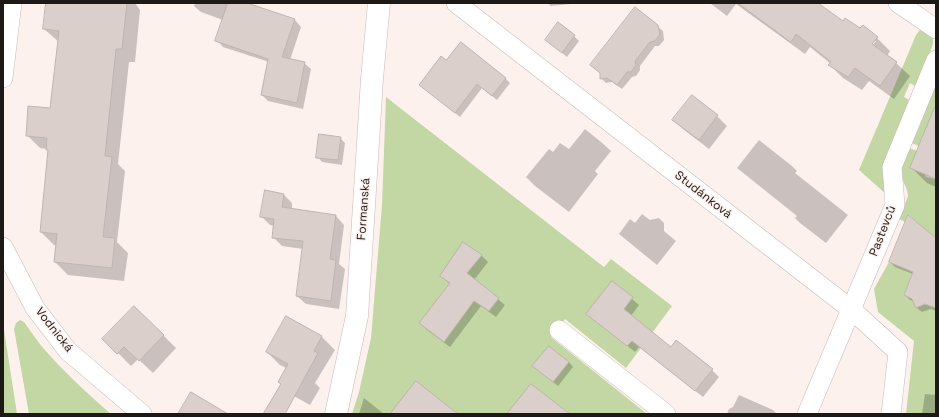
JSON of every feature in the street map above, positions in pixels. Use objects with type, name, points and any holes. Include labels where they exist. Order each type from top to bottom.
[{"type":"street","points":[[3,78],[12,3]]},
{"type":"street","name":"Formanská","points":[[336,414],[357,316],[372,79],[379,3]]},
{"type":"street","name":"Studánková","points":[[456,3],[852,310],[898,352],[891,414]]},
{"type":"street","points":[[898,3],[936,29]]},
{"type":"street","name":"Pastevců","points":[[807,414],[895,205],[892,167],[936,60]]},
{"type":"street","name":"Vodnická","points":[[3,247],[35,308],[68,351],[142,414]]},
{"type":"street","points":[[559,330],[666,414]]},
{"type":"green space","points":[[923,26],[933,36],[933,44],[917,87],[910,83],[904,97],[911,101],[887,195],[859,170],[916,35]]},
{"type":"green space","points":[[936,78],[936,107],[919,146],[909,142]]},
{"type":"green space","points":[[386,97],[604,267],[611,259],[672,306],[626,368],[565,319],[551,337],[647,414],[352,414],[359,392],[371,338],[382,205]]},
{"type":"green space","points":[[907,147],[917,151],[926,177],[936,179],[936,238],[908,215],[905,222],[899,219],[908,196],[900,174]]},
{"type":"green space","points":[[889,262],[913,272],[904,295],[913,299],[915,305],[919,307],[924,304],[936,308],[936,414],[906,414],[914,341],[878,312],[874,289]]},
{"type":"green space","points":[[20,320],[24,322],[41,346],[60,366],[111,414],[29,414],[14,329],[16,323]]},
{"type":"green space","points":[[3,323],[17,414],[3,414]]},
{"type":"building","points":[[46,3],[127,3],[122,49],[116,49],[105,156],[112,157],[103,237],[115,238],[112,268],[54,262],[57,234],[40,232],[48,150],[46,150],[47,138],[26,136],[28,106],[50,108],[59,31],[43,29]]},
{"type":"building","points":[[228,3],[247,3],[295,19],[282,57],[305,62],[297,103],[261,95],[268,59],[215,41]]},
{"type":"building","points":[[738,3],[818,3],[843,21],[845,18],[860,28],[863,25],[878,37],[872,44],[897,62],[880,86],[855,68],[848,77],[828,65],[831,62],[796,34],[791,42]]},
{"type":"building","points":[[635,7],[658,25],[660,34],[655,41],[650,42],[635,61],[636,65],[631,72],[627,72],[617,85],[607,78],[600,79],[600,73],[590,65]]},
{"type":"building","points":[[558,22],[575,35],[562,53],[545,40]]},
{"type":"building","points":[[461,42],[506,78],[492,96],[477,84],[455,113],[419,85],[441,56],[446,60]]},
{"type":"building","points":[[692,95],[718,115],[699,140],[672,120]]},
{"type":"building","points":[[936,107],[936,179],[910,168]]},
{"type":"building","points":[[319,134],[341,137],[338,160],[316,158]]},
{"type":"building","points":[[265,190],[284,194],[282,207],[336,215],[330,259],[336,260],[331,301],[296,296],[303,241],[272,238],[274,219],[260,217]]},
{"type":"building","points":[[908,215],[936,238],[936,308],[925,304],[916,308],[912,299],[904,295],[913,272],[889,262]]},
{"type":"building","points":[[463,242],[482,255],[467,273],[499,298],[489,311],[474,301],[444,342],[419,323],[450,283],[440,276]]},
{"type":"building","points":[[612,281],[633,297],[624,309],[671,347],[676,340],[713,369],[695,391],[632,341],[627,346],[586,314]]},
{"type":"building","points":[[134,306],[164,335],[139,361],[124,347],[117,354],[102,339]]},
{"type":"building","points":[[286,316],[322,336],[314,351],[318,353],[285,414],[263,414],[281,384],[278,382],[288,364],[266,352]]},
{"type":"building","points":[[549,346],[569,362],[553,382],[532,366]]},
{"type":"building","points":[[416,381],[458,414],[390,414]]},
{"type":"building","points":[[531,384],[570,414],[507,414]]},
{"type":"building","points":[[191,392],[228,414],[178,414]]}]
